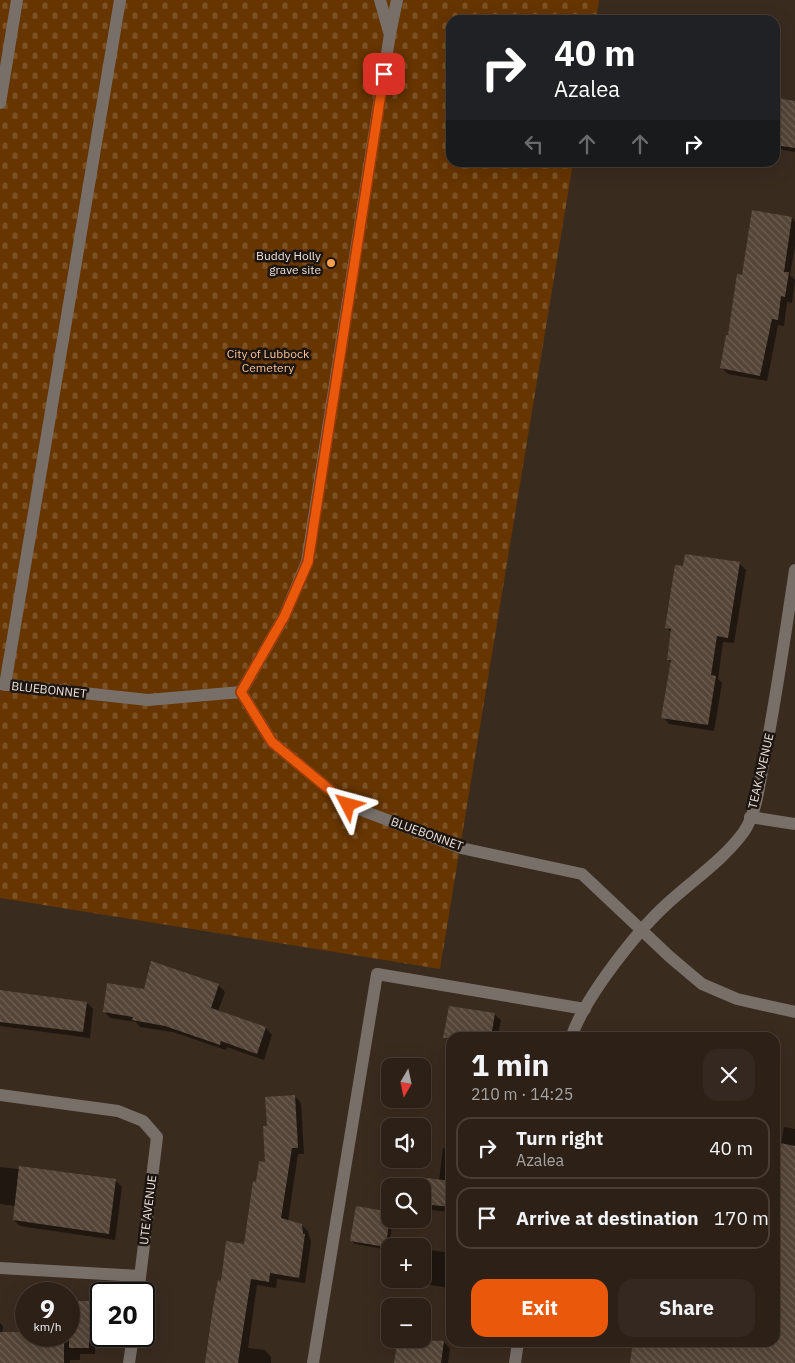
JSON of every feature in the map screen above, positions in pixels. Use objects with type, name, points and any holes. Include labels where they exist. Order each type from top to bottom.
[{"type":"street","points":[[0,103],[17,0]]},
{"type":"street","points":[[3,684],[120,0]]},
{"type":"street","points":[[380,0],[390,34]]},
{"type":"street","points":[[388,0],[390,34]]},
{"type":"street","points":[[241,692],[284,617],[308,562],[390,34],[397,0]]},
{"type":"street","name":"TEAK AVENUE","points":[[585,1009],[609,972],[667,904],[719,860],[744,832],[756,802],[770,730],[795,570]]},
{"type":"street","name":"BLUEBONNET","points":[[3,684],[148,700],[241,692],[272,742],[348,805],[461,848],[582,874],[702,984],[737,999],[795,1012]]},
{"type":"street","points":[[750,817],[795,824]]},
{"type":"street","points":[[313,1363],[377,974],[585,1009],[574,1032]]},
{"type":"street","name":"UTE AVENUE","points":[[0,1095],[118,1111],[143,1121],[157,1137],[139,1282]]},
{"type":"street","points":[[0,1268],[140,1276]]},
{"type":"street","points":[[129,1363],[131,1347]]},
{"type":"street","points":[[515,1363],[517,1347]]},
{"type":"green space","name":"City of Lubbock Cemetery","points":[[0,0],[599,0],[597,15],[446,15],[446,167],[572,167],[440,969],[0,898]]},
{"type":"building","points":[[780,98],[795,101],[795,148],[780,146]]},
{"type":"building","points":[[752,210],[792,217],[784,272],[789,272],[785,297],[781,296],[778,320],[772,319],[760,376],[720,368],[726,335],[728,335],[737,274],[742,275]]},
{"type":"building","points":[[685,554],[740,562],[728,638],[717,636],[711,675],[716,676],[708,725],[661,718],[671,660],[667,660],[671,629],[665,628],[675,565],[683,566]]},
{"type":"building","points":[[151,961],[219,984],[211,1008],[266,1027],[257,1054],[221,1041],[220,1045],[165,1026],[132,1020],[133,1017],[103,1012],[107,983],[144,989]]},
{"type":"building","points":[[0,990],[87,1002],[83,1032],[0,1022]]},
{"type":"building","points":[[449,1006],[495,1013],[492,1032],[446,1032],[446,1038],[443,1038]]},
{"type":"building","points":[[295,1095],[298,1148],[292,1148],[281,1218],[302,1224],[303,1234],[305,1234],[299,1278],[270,1273],[269,1282],[251,1279],[238,1363],[205,1363],[218,1280],[221,1281],[226,1241],[244,1244],[253,1181],[256,1182],[259,1161],[265,1162],[263,1126],[267,1126],[265,1097]]},
{"type":"building","points":[[780,1143],[795,1146],[795,1363],[630,1363],[632,1347],[780,1347]]},
{"type":"building","points":[[19,1166],[116,1179],[109,1234],[13,1220]]},
{"type":"building","points":[[431,1178],[446,1180],[446,1206],[431,1205]]},
{"type":"building","points":[[356,1206],[381,1210],[381,1228],[388,1228],[387,1238],[381,1238],[381,1246],[350,1241]]},
{"type":"building","points":[[80,1301],[90,1301],[89,1348],[69,1348],[80,1347]]},
{"type":"building","points":[[0,1332],[15,1332],[15,1347],[64,1347],[64,1363],[0,1363]]},
{"type":"building","points":[[431,1340],[444,1341],[441,1363],[394,1363],[396,1348],[431,1348]]},
{"type":"place","name":"Buddy Holly grave site","points":[[331,263]]},
{"type":"route","points":[[348,805],[272,742],[241,692],[284,617],[308,562],[384,74]]}]
